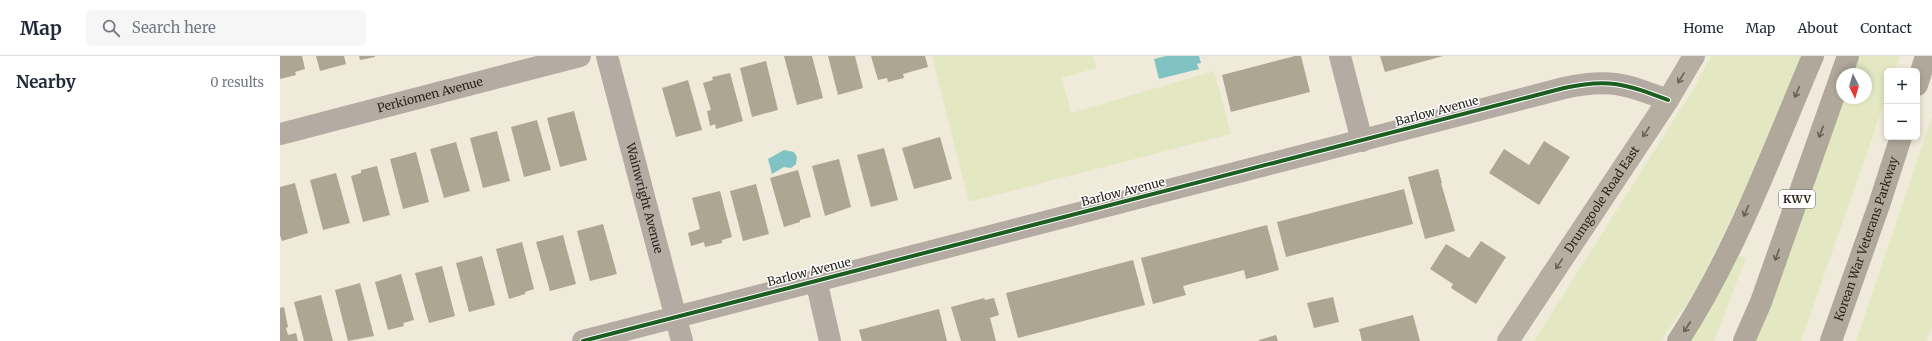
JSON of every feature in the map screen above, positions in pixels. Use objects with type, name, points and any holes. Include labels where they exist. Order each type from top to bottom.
[{"type":"highway","points":[[1678,341],[1700,305],[1730,246],[1813,56]]},
{"type":"highway","name":"KWV","points":[[1744,341],[1760,302],[1848,56]]},
{"type":"highway","points":[[1920,75],[1926,56]]},
{"type":"highway","name":"Korean War Veterans Parkway","points":[[1831,341],[1879,205],[1900,140]]},
{"type":"main road","name":"Drumgoole Road East","points":[[1508,341],[1668,100],[1694,56]]},
{"type":"street","name":"Perkiomen Avenue","points":[[280,134],[580,56]]},
{"type":"street","name":"Wainwright Avenue","points":[[607,56],[682,341]]},
{"type":"street","points":[[1340,56],[1362,141]]},
{"type":"street","name":"Barlow Avenue","points":[[583,341],[675,316],[1564,88],[1601,82],[1625,85],[1668,100]]},
{"type":"street","points":[[816,280],[830,341]]},
{"type":"green space","points":[[932,56],[1093,56],[1096,68],[1062,78],[1071,113],[1214,71],[1231,134],[969,202]]},
{"type":"green space","points":[[1711,56],[1802,56],[1757,165],[1696,290],[1661,341],[1534,341],[1694,88]]},
{"type":"green space","points":[[1855,56],[1900,56],[1896,68],[1884,68],[1884,104],[1801,341],[1756,341],[1840,104],[1872,104],[1872,68],[1851,68]]},
{"type":"green space","points":[[1932,117],[1932,327],[1927,341],[1856,341]]},
{"type":"green space","points":[[1737,255],[1746,258],[1714,341],[1686,341]]},
{"type":"water","points":[[1166,56],[1199,56],[1201,63],[1197,64],[1199,69],[1159,79],[1154,59]]},
{"type":"water","points":[[784,150],[794,152],[797,157],[796,164],[791,168],[784,167],[772,174],[768,159]]},
{"type":"building","points":[[280,56],[302,56],[305,69],[295,72],[296,75],[280,79]]},
{"type":"building","points":[[316,56],[344,56],[346,64],[320,71]]},
{"type":"building","points":[[359,56],[375,56],[375,57],[360,60]]},
{"type":"building","points":[[784,56],[812,56],[823,98],[797,105]]},
{"type":"building","points":[[828,56],[855,56],[863,88],[838,95]]},
{"type":"building","points":[[871,56],[925,56],[928,67],[903,74],[904,78],[888,82],[887,78],[878,80]]},
{"type":"building","points":[[1295,56],[1301,56],[1310,92],[1231,112],[1222,75]]},
{"type":"building","points":[[1380,56],[1443,56],[1385,72]]},
{"type":"building","points":[[766,61],[778,110],[752,117],[740,68]]},
{"type":"building","points":[[730,73],[743,121],[716,129],[715,124],[710,126],[707,111],[711,110],[703,83],[713,80],[712,77]]},
{"type":"building","points":[[688,80],[702,130],[676,137],[662,88]]},
{"type":"building","points":[[574,111],[587,160],[560,167],[547,118]]},
{"type":"building","points":[[537,120],[551,170],[524,177],[511,127]]},
{"type":"building","points":[[497,131],[510,181],[483,188],[470,138]]},
{"type":"building","points":[[940,137],[952,179],[914,189],[902,148]]},
{"type":"building","points":[[1544,141],[1570,157],[1539,205],[1489,173],[1504,149],[1529,165]]},
{"type":"building","points":[[456,142],[470,191],[444,198],[430,149]]},
{"type":"building","points":[[884,148],[898,200],[871,207],[857,155]]},
{"type":"building","points":[[416,152],[429,202],[403,209],[390,159]]},
{"type":"building","points":[[839,159],[851,207],[825,216],[812,166]]},
{"type":"building","points":[[377,166],[390,215],[363,222],[351,176],[361,173],[361,170]]},
{"type":"building","points":[[1438,169],[1455,231],[1425,239],[1408,177]]},
{"type":"building","points":[[798,170],[811,217],[784,227],[770,178]]},
{"type":"building","points":[[336,173],[350,223],[323,230],[310,180]]},
{"type":"building","points":[[295,183],[308,233],[282,241],[280,235],[280,187]]},
{"type":"building","points":[[756,184],[769,234],[743,241],[730,191]]},
{"type":"building","points":[[1404,189],[1413,224],[1286,257],[1277,222]]},
{"type":"building","points":[[720,191],[732,237],[722,240],[722,243],[705,247],[704,242],[691,246],[688,233],[700,229],[692,198]]},
{"type":"building","points":[[603,224],[617,274],[590,281],[577,231]]},
{"type":"building","points":[[1267,225],[1279,270],[1246,279],[1244,270],[1183,286],[1186,295],[1153,304],[1141,258]]},
{"type":"building","points":[[563,235],[576,284],[550,291],[536,242]]},
{"type":"building","points":[[1481,241],[1506,257],[1476,304],[1451,288],[1453,284],[1430,269],[1446,244],[1469,258]]},
{"type":"building","points":[[522,242],[534,289],[525,292],[525,294],[509,299],[496,249]]},
{"type":"building","points":[[482,256],[495,305],[469,312],[456,263]]},
{"type":"building","points":[[1133,260],[1145,305],[1018,338],[1006,293]]},
{"type":"building","points":[[442,266],[455,316],[429,323],[415,273]]},
{"type":"building","points":[[401,274],[414,320],[403,323],[404,326],[388,330],[375,282]]},
{"type":"building","points":[[360,283],[374,336],[348,341],[335,290]]},
{"type":"building","points":[[321,295],[333,341],[304,341],[294,302]]},
{"type":"building","points":[[1333,297],[1339,322],[1314,328],[1307,303]]},
{"type":"building","points":[[984,298],[985,300],[994,298],[999,315],[990,318],[996,341],[961,341],[951,307]]},
{"type":"building","points":[[284,307],[288,335],[296,333],[298,341],[280,341],[280,308]]},
{"type":"building","points":[[939,309],[947,341],[862,341],[859,330]]},
{"type":"building","points":[[1413,315],[1420,341],[1362,341],[1359,329]]},
{"type":"building","points":[[1276,335],[1278,341],[1259,341],[1259,340]]},
{"type":"cycle path","points":[[583,341],[1564,88],[1593,83],[1617,84],[1668,100]]}]
